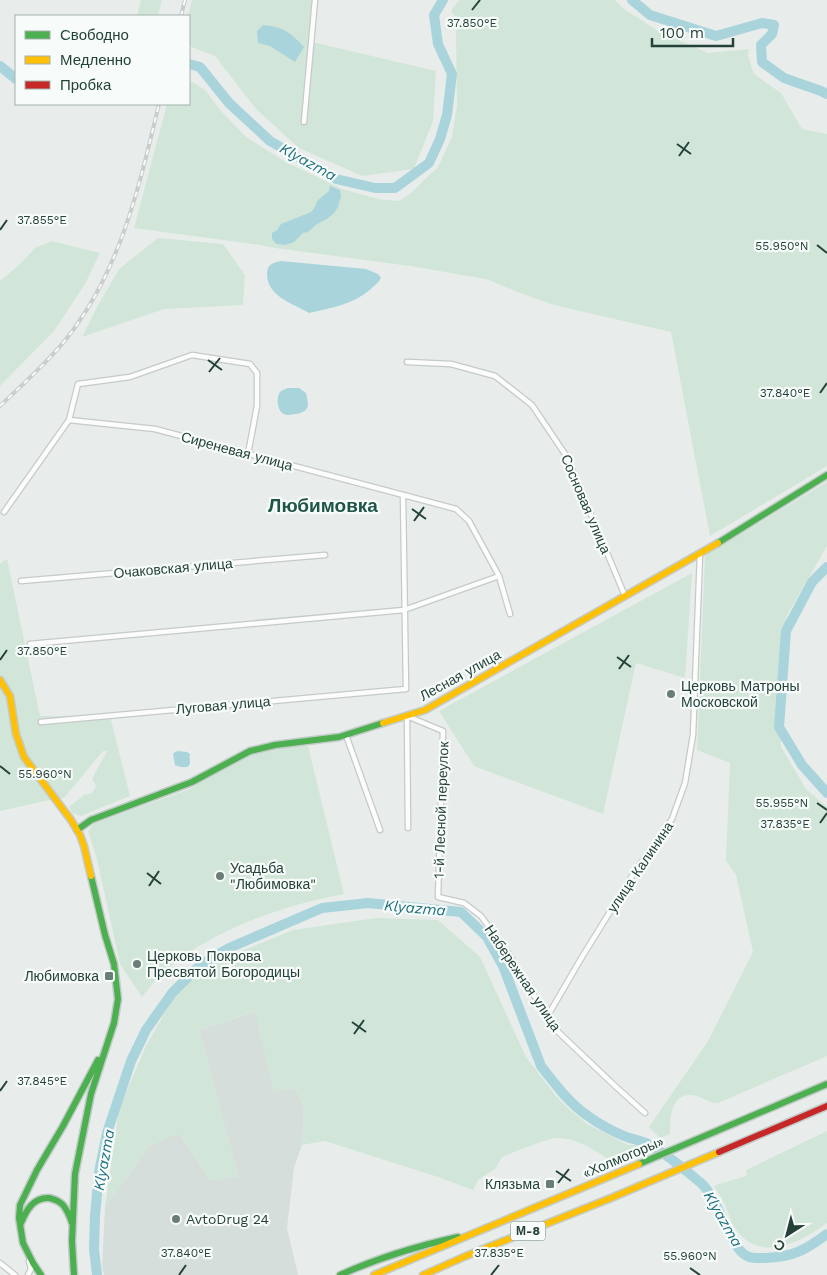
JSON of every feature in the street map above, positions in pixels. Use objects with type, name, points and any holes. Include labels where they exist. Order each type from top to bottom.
[{"type":"main road","name":"Лесная улица","points":[[77,830],[91,820],[192,782],[250,751],[275,745],[339,737],[425,710],[700,554],[827,475]]},
{"type":"main road","points":[[0,680],[10,696],[16,734],[24,757],[68,816],[84,846],[114,964],[118,989],[118,1004],[114,1023],[107,1040],[64,1126],[20,1205],[19,1218],[24,1248],[41,1275]]},
{"type":"main road","points":[[74,1275],[75,1174],[91,1094],[107,1040]]},
{"type":"main road","name":"«Холмогоры»","points":[[374,1275],[827,1084]]},
{"type":"main road","name":"М-8","points":[[423,1275],[827,1106]]},
{"type":"main road","points":[[20,1224],[27,1209],[38,1199],[43,1198],[52,1199],[62,1204],[73,1227]]},
{"type":"main road","points":[[340,1275],[398,1252],[432,1242],[471,1234]]},
{"type":"main road","points":[[434,1275],[466,1256]]},
{"type":"street","points":[[304,122],[315,0]]},
{"type":"street","points":[[4,512],[69,420],[78,384],[130,377],[192,355],[250,364],[257,374],[257,406],[248,454]]},
{"type":"street","name":"Сосновая улица","points":[[407,362],[451,364],[495,376],[532,405],[567,456],[625,596]]},
{"type":"street","name":"Сиреневая улица","points":[[69,420],[155,429],[456,509],[469,521],[499,576],[510,614]]},
{"type":"street","points":[[403,495],[404,610]]},
{"type":"street","name":"улица Калинина","points":[[547,1018],[582,956],[634,873],[672,819],[685,783],[693,735],[700,554]]},
{"type":"street","name":"Очаковская улица","points":[[21,581],[325,555]]},
{"type":"street","points":[[30,644],[404,610],[499,576]]},
{"type":"street","name":"Луговая улица","points":[[41,722],[406,689],[404,610]]},
{"type":"street","points":[[407,716],[408,828]]},
{"type":"street","name":"1-й Лесной переулок","points":[[407,716],[443,731],[438,897]]},
{"type":"street","points":[[346,735],[380,830]]},
{"type":"street","name":"Набережная улица","points":[[438,897],[464,903],[481,916],[508,953],[554,1028],[645,1113]]},
{"type":"street","points":[[24,1248],[31,1266],[28,1275]]},
{"type":"street","points":[[0,1263],[15,1275]]},
{"type":"shaded area","points":[[256,1011],[274,1091],[296,1088],[304,1108],[302,1145],[294,1168],[287,1228],[298,1275],[104,1275],[102,1267],[105,1207],[150,1145],[179,1133],[210,1180],[238,1176],[199,1030]]},
{"type":"green space","points":[[141,0],[162,0],[158,15],[137,15]]},
{"type":"green space","points":[[192,0],[312,0],[308,41],[436,71],[433,121],[414,169],[362,176],[299,148],[256,109],[215,56],[190,46],[190,15],[188,15]]},
{"type":"green space","points":[[459,0],[615,0],[624,9],[660,32],[708,53],[749,49],[748,56],[754,74],[781,93],[802,129],[827,134],[827,466],[710,536],[671,332],[554,305],[486,279],[410,266],[134,228],[167,105],[190,105],[190,81],[205,90],[221,111],[246,137],[284,161],[342,189],[378,199],[399,201],[411,193],[438,167],[452,137],[457,105],[457,19],[451,11]]},
{"type":"green space","points":[[158,238],[223,244],[245,275],[243,305],[164,309],[82,337],[119,269]]},
{"type":"green space","points":[[52,241],[100,253],[85,284],[54,331],[0,386],[0,281],[35,248]]},
{"type":"green space","points":[[827,482],[827,546],[787,615],[779,667],[781,747],[806,789],[827,807],[827,1056],[718,1103],[694,1095],[683,1096],[678,1099],[672,1109],[670,1134],[660,1138],[649,1127],[708,1041],[753,952],[736,875],[726,861],[730,763],[697,750],[705,556]]},
{"type":"green space","points":[[7,559],[40,716],[110,716],[130,796],[81,816],[72,813],[69,807],[84,795],[92,793],[96,786],[92,779],[107,751],[103,751],[64,798],[0,811],[0,564]]},
{"type":"green space","points":[[692,573],[685,678],[636,663],[603,814],[474,766],[439,711]]},
{"type":"green space","name":"Усадьба \"Любимовка\"","points":[[308,746],[344,894],[274,912],[251,920],[207,941],[168,968],[157,978],[142,997],[120,964],[97,859],[88,831],[94,824],[187,790],[254,754],[274,748]]},
{"type":"green space","points":[[376,918],[438,920],[480,957],[526,1057],[555,1095],[587,1124],[628,1145],[637,1145],[639,1148],[611,1161],[579,1142],[557,1138],[551,1139],[502,1157],[495,1169],[478,1180],[473,1190],[325,1141],[302,1145],[304,1108],[296,1088],[274,1092],[255,1011],[199,1030],[238,1176],[210,1180],[179,1133],[150,1145],[105,1207],[119,1109],[145,1048],[176,993],[208,965],[293,930]]},
{"type":"green space","points":[[827,1131],[827,1223],[805,1237],[780,1246],[768,1248],[756,1245],[745,1239],[735,1228],[714,1186],[747,1175],[746,1170]]},
{"type":"water","points":[[263,25],[286,31],[304,47],[295,62],[270,46],[258,43],[257,31]]},
{"type":"water","points":[[330,186],[340,190],[341,196],[334,213],[308,232],[303,233],[294,242],[285,245],[276,244],[272,239],[272,233],[281,224],[311,212],[317,201],[329,191]]},
{"type":"water","points":[[281,261],[366,269],[378,274],[381,278],[366,293],[351,302],[309,313],[283,299],[268,283],[269,266]]},
{"type":"water","points":[[288,388],[299,388],[306,393],[308,404],[304,412],[287,415],[280,410],[278,404],[279,394]]},
{"type":"water","points":[[178,751],[190,754],[190,765],[182,767],[175,765],[173,754]]},
{"type":"waterway","name":"Klyazma","points":[[190,64],[200,67],[229,103],[270,141],[336,179],[375,188],[395,188],[429,163],[440,139],[447,115],[452,74],[438,44],[434,15],[443,0]]},
{"type":"waterway","name":"Klyazma","points":[[632,0],[650,15],[716,36],[762,23],[774,25],[772,34],[761,45],[762,62],[784,78],[827,94]]},
{"type":"waterway","name":"Klyazma","points":[[0,66],[15,78]]},
{"type":"waterway","name":"Klyazma","points":[[827,567],[812,582],[786,631],[779,727],[802,765],[827,793]]},
{"type":"waterway","name":"Klyazma","points":[[97,1275],[94,1249],[95,1216],[99,1172],[107,1133],[131,1061],[146,1030],[172,993],[196,969],[229,948],[322,908],[368,903],[461,912],[487,937],[503,966],[541,1066],[557,1086],[568,1099],[592,1119],[619,1134],[643,1142],[660,1151],[701,1183],[714,1200],[735,1244],[747,1256],[765,1258],[792,1254],[799,1252],[827,1234]]},
{"type":"railway","points":[[181,15],[185,0]]},
{"type":"railway","points":[[0,406],[43,365],[67,338],[86,312],[101,284],[115,256],[126,226],[144,166],[159,105]]},
{"type":"traffic: fast","points":[[718,543],[827,475]]},
{"type":"traffic: fast","points":[[77,830],[91,820],[192,782],[250,751],[275,745],[339,737],[383,723]]},
{"type":"traffic: fast","points":[[74,1275],[72,1241],[75,1174],[91,1094],[114,1023],[118,999],[114,964],[91,876]]},
{"type":"traffic: fast","points":[[41,1275],[23,1243],[19,1218],[20,1205],[37,1170],[98,1060]]},
{"type":"traffic: fast","points":[[639,1164],[827,1084]]},
{"type":"traffic: fast","points":[[21,1223],[34,1202],[43,1198],[56,1200],[63,1205],[72,1223]]},
{"type":"traffic: fast","points":[[340,1275],[398,1253],[458,1237]]},
{"type":"traffic: slow","points":[[383,723],[425,710],[718,543]]},
{"type":"traffic: slow","points":[[0,680],[10,696],[16,734],[24,757],[80,835],[91,876]]},
{"type":"traffic: slow","points":[[423,1275],[719,1152]]},
{"type":"traffic: slow","points":[[374,1275],[639,1164]]},
{"type":"traffic: jam","points":[[719,1152],[827,1106]]},
{"type":"place","name":"Церковь Матроны Московской","points":[[671,694]]},
{"type":"place","name":"Усадьба \"Любимовка\"","points":[[220,876]]},
{"type":"place","name":"Церковь Покрова Пресвятой Богородицы","points":[[137,964]]},
{"type":"place","name":"Любимовка","points":[[109,976]]},
{"type":"place","name":"Клязьма","points":[[550,1184]]},
{"type":"place","name":"AvtoDrug 24","points":[[176,1219]]},
{"type":"district","name":"Любимовка","points":[[323,505]]}]
